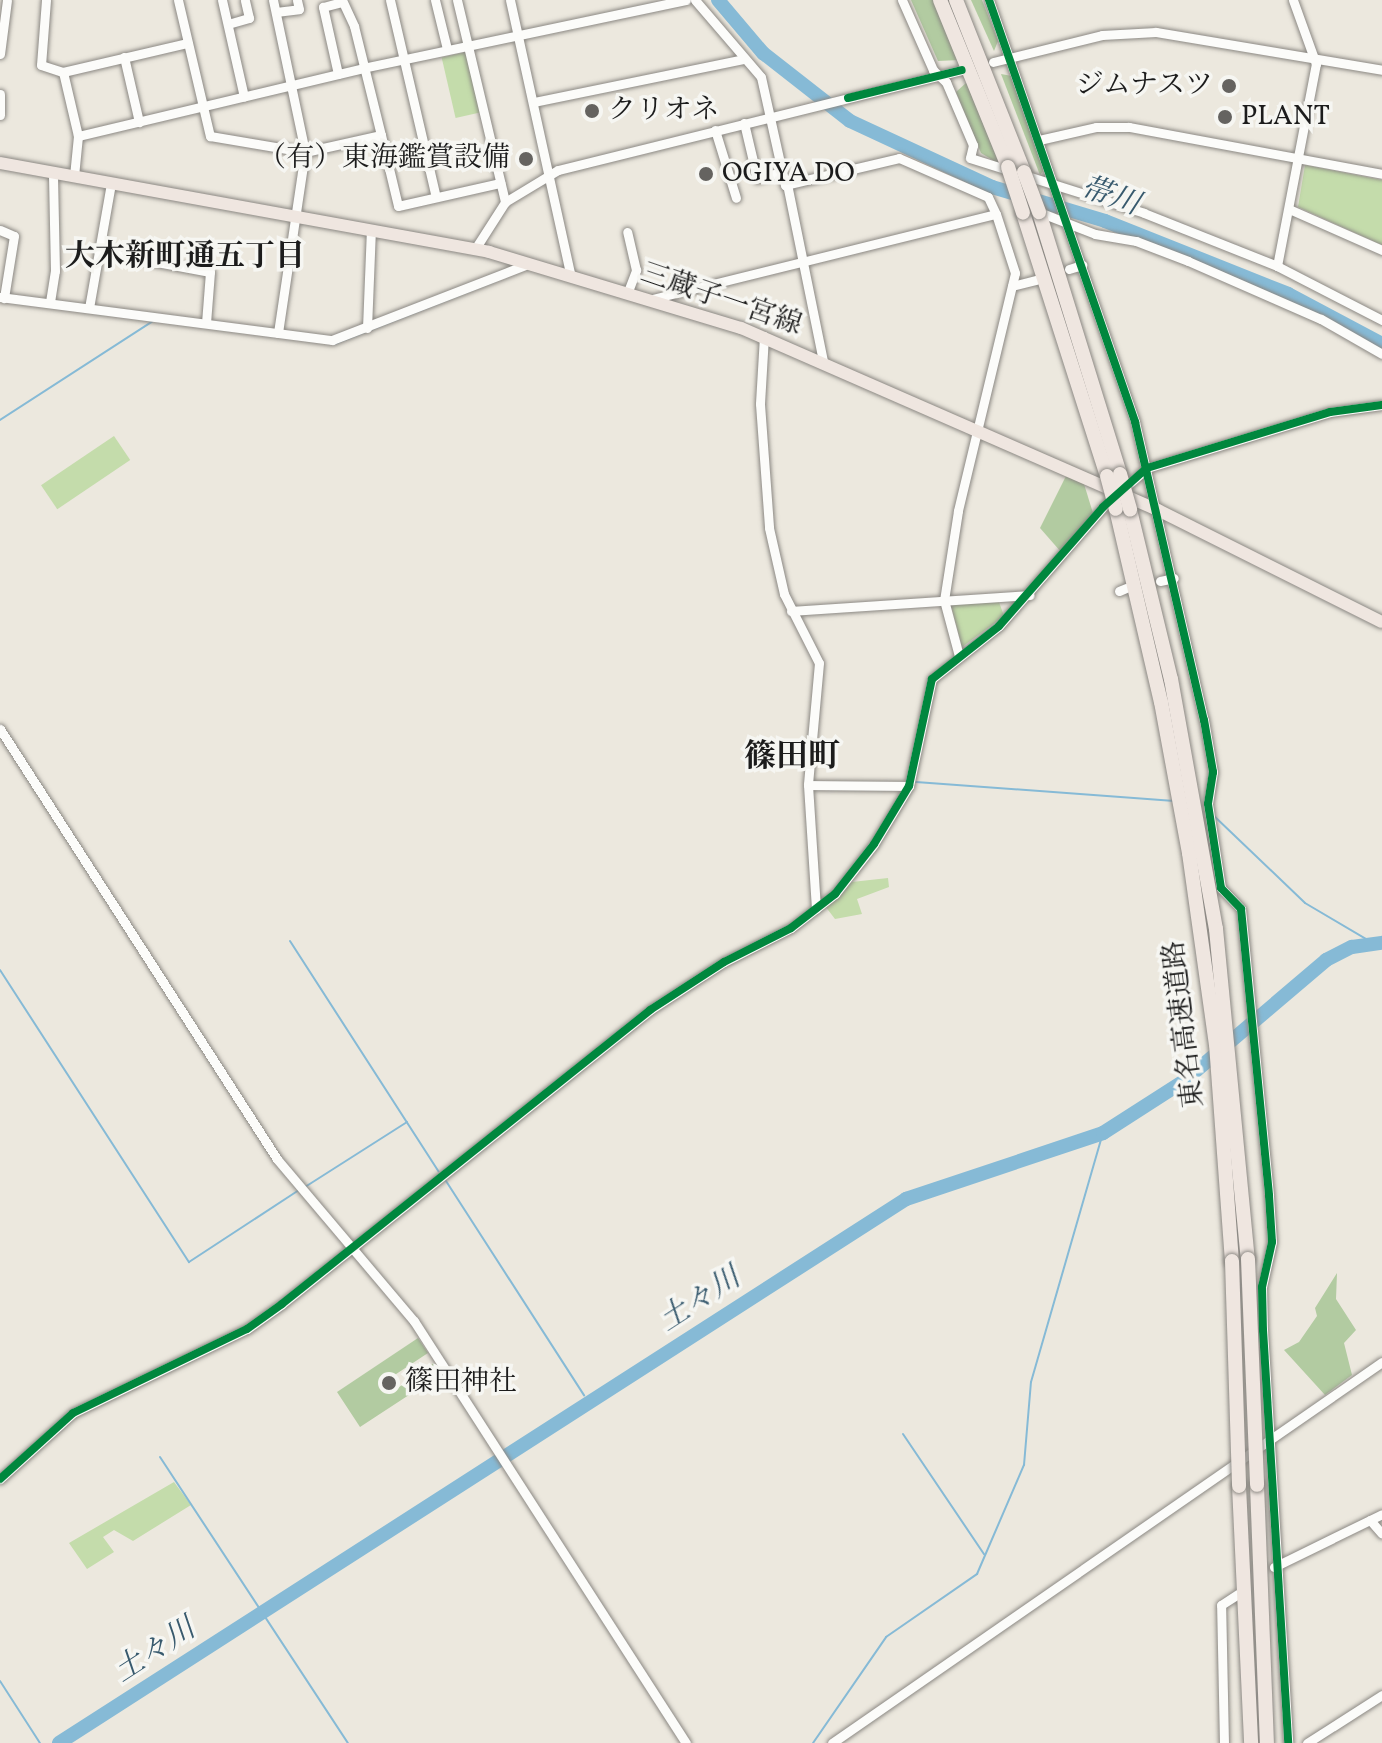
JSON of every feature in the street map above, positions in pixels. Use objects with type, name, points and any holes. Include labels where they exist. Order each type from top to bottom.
[{"type":"highway","name":"東名高速道路","points":[[940,0],[1008,167],[1114,475]]},
{"type":"highway","name":"東名高速道路","points":[[956,0],[1039,212],[1122,504],[1186,793],[1229,1033],[1248,1259],[1267,1743]]},
{"type":"highway","name":"東名高速道路","points":[[1203,896],[1232,1261],[1251,1743]]},
{"type":"main road","name":"三蔵子一宮線","points":[[0,163],[475,249],[570,274],[764,336],[977,430],[1122,504],[1158,510],[1382,622]]},
{"type":"street","points":[[46,0],[41,65],[63,72],[188,43]]},
{"type":"street","points":[[178,0],[210,136],[305,152],[381,135]]},
{"type":"street","points":[[222,0],[244,97]]},
{"type":"street","points":[[228,24],[249,18],[245,0]]},
{"type":"street","points":[[273,0],[305,152],[278,333]]},
{"type":"street","points":[[276,12],[299,9],[297,0]]},
{"type":"street","points":[[390,0],[436,197]]},
{"type":"street","points":[[435,0],[447,49]]},
{"type":"street","points":[[457,0],[505,202]]},
{"type":"street","points":[[510,0],[570,274]]},
{"type":"street","points":[[78,136],[447,49],[686,0]]},
{"type":"street","points":[[695,0],[763,82],[823,361]]},
{"type":"street","points":[[902,0],[973,145],[970,158],[1277,266],[1382,320]]},
{"type":"street","points":[[989,0],[1069,224],[1147,468],[1174,578],[1213,772],[1208,804],[1221,888],[1241,909],[1272,1242],[1262,1287],[1267,1440],[1288,1743]]},
{"type":"street","points":[[1277,266],[1314,58],[1293,0]]},
{"type":"street","points":[[338,74],[323,7],[342,1],[354,26],[398,206],[500,183]]},
{"type":"street","points":[[0,54],[5,4]]},
{"type":"street","points":[[993,62],[1102,35],[1156,32],[1382,70]]},
{"type":"street","points":[[124,57],[139,122]]},
{"type":"street","points":[[534,102],[744,59]]},
{"type":"street","points":[[475,249],[505,202],[550,173],[962,70]]},
{"type":"street","points":[[63,72],[78,136],[74,176]]},
{"type":"street","points":[[0,94],[0,115]]},
{"type":"street","points":[[744,123],[757,178],[782,172]]},
{"type":"street","points":[[1039,140],[1115,126],[1382,174]]},
{"type":"street","points":[[715,130],[736,198]]},
{"type":"street","points":[[787,184],[899,158],[988,197],[996,214],[1015,273],[977,430],[944,600],[959,656]]},
{"type":"street","points":[[50,302],[55,271],[53,173]]},
{"type":"street","points":[[89,308],[111,183]]},
{"type":"street","points":[[1289,209],[1382,250]]},
{"type":"street","points":[[1039,212],[1069,224],[1136,241],[1188,261],[1310,314],[1382,354]]},
{"type":"street","points":[[648,300],[996,214]]},
{"type":"street","points":[[0,230],[14,236],[2,297],[332,340],[530,263]]},
{"type":"street","points":[[367,328],[371,230]]},
{"type":"street","points":[[627,232],[636,270],[627,294]]},
{"type":"street","points":[[98,251],[210,272],[206,323]]},
{"type":"street","points":[[1069,269],[1082,265]]},
{"type":"street","points":[[1012,286],[1036,280]]},
{"type":"street","points":[[764,336],[764,474],[769,528],[791,611],[819,663],[808,785],[816,909]]},
{"type":"street","points":[[0,1479],[73,1413],[247,1329],[650,1010],[816,909],[848,880],[909,786],[928,688],[1122,504],[1147,468],[1330,412],[1382,405]]},
{"type":"street","points":[[1160,581],[1174,578]]},
{"type":"street","points":[[791,611],[1029,595]]},
{"type":"street","points":[[0,729],[277,1159],[414,1321],[686,1743]]},
{"type":"street","points":[[808,785],[909,786]]},
{"type":"street","points":[[832,1743],[1382,1362]]},
{"type":"street","points":[[1275,1567],[1382,1514]]},
{"type":"street","points":[[1370,1520],[1382,1534]]},
{"type":"street","points":[[1224,1743],[1221,1605],[1238,1594]]},
{"type":"street","points":[[1307,1743],[1382,1695]]},
{"type":"green space","points":[[911,0],[934,0],[959,60],[938,61]]},
{"type":"green space","points":[[971,0],[982,0],[998,41],[994,51]]},
{"type":"green space","points":[[466,52],[480,112],[456,118],[442,58]]},
{"type":"green space","points":[[1001,74],[1012,76],[1044,170],[1040,175]]},
{"type":"green space","points":[[967,82],[999,164],[981,153],[956,92]]},
{"type":"green space","points":[[1305,165],[1382,180],[1382,245],[1298,207]]},
{"type":"green space","points":[[114,436],[130,460],[57,509],[41,485]]},
{"type":"green space","points":[[1066,476],[1084,484],[1093,513],[1061,552],[1040,528]]},
{"type":"green space","points":[[999,602],[1004,616],[962,647],[951,605]]},
{"type":"green space","points":[[888,878],[889,887],[857,899],[862,914],[835,919],[825,906],[852,882]]},
{"type":"green space","points":[[1337,1273],[1336,1299],[1356,1330],[1344,1343],[1352,1375],[1325,1395],[1284,1350],[1299,1342],[1317,1316],[1315,1308]]},
{"type":"green space","name":"篠田神社","points":[[418,1338],[428,1353],[381,1384],[389,1394],[434,1363],[441,1374],[360,1427],[337,1392]]},
{"type":"green space","points":[[174,1482],[191,1505],[133,1541],[114,1530],[103,1537],[114,1552],[87,1569],[69,1543]]},
{"type":"waterway","name":"帯川","points":[[718,0],[763,53],[850,121],[992,187],[1105,221],[1288,294],[1382,344]]},
{"type":"waterway","points":[[334,344],[496,281]]},
{"type":"waterway","points":[[0,420],[153,321]]},
{"type":"waterway","points":[[916,782],[1174,801]]},
{"type":"waterway","points":[[1213,815],[1305,903],[1373,943]]},
{"type":"waterway","points":[[290,941],[438,1171]]},
{"type":"waterway","name":"土々川","points":[[59,1743],[906,1199],[1103,1133],[1184,1081],[1326,960],[1352,947],[1382,943]]},
{"type":"waterway","points":[[0,970],[189,1262],[299,1190]]},
{"type":"waterway","points":[[305,1187],[407,1122]]},
{"type":"waterway","points":[[813,1743],[886,1637],[977,1574],[1024,1465],[1031,1382],[1103,1133]]},
{"type":"waterway","points":[[446,1181],[584,1395]]},
{"type":"waterway","points":[[903,1434],[984,1554]]},
{"type":"waterway","points":[[160,1457],[348,1743]]},
{"type":"waterway","points":[[0,1681],[40,1743]]},
{"type":"cycle path","points":[[989,0],[1135,422],[1204,720],[1213,772],[1208,804],[1221,888],[1241,909],[1272,1242],[1262,1287],[1263,1330],[1288,1743]]},
{"type":"cycle path","points":[[848,98],[962,70]]},
{"type":"cycle path","points":[[0,1479],[73,1413],[247,1329],[650,1010],[724,962],[791,928],[835,894],[874,844],[909,786],[932,679],[999,626],[1103,507],[1147,468],[1330,412],[1382,405]]},
{"type":"place","name":"ジムナスツ","points":[[1229,86]]},
{"type":"place","name":"クリオネ","points":[[592,111]]},
{"type":"place","name":"PLANT","points":[[1225,117]]},
{"type":"place","name":"（有）東海鑑賞設備","points":[[526,159]]},
{"type":"place","name":"OGIYA DO","points":[[706,174]]},
{"type":"place","name":"篠田神社","points":[[389,1383]]},
{"type":"district","name":"大木新町通五丁目","points":[[185,257]]},
{"type":"district","name":"篠田町","points":[[792,758]]}]
